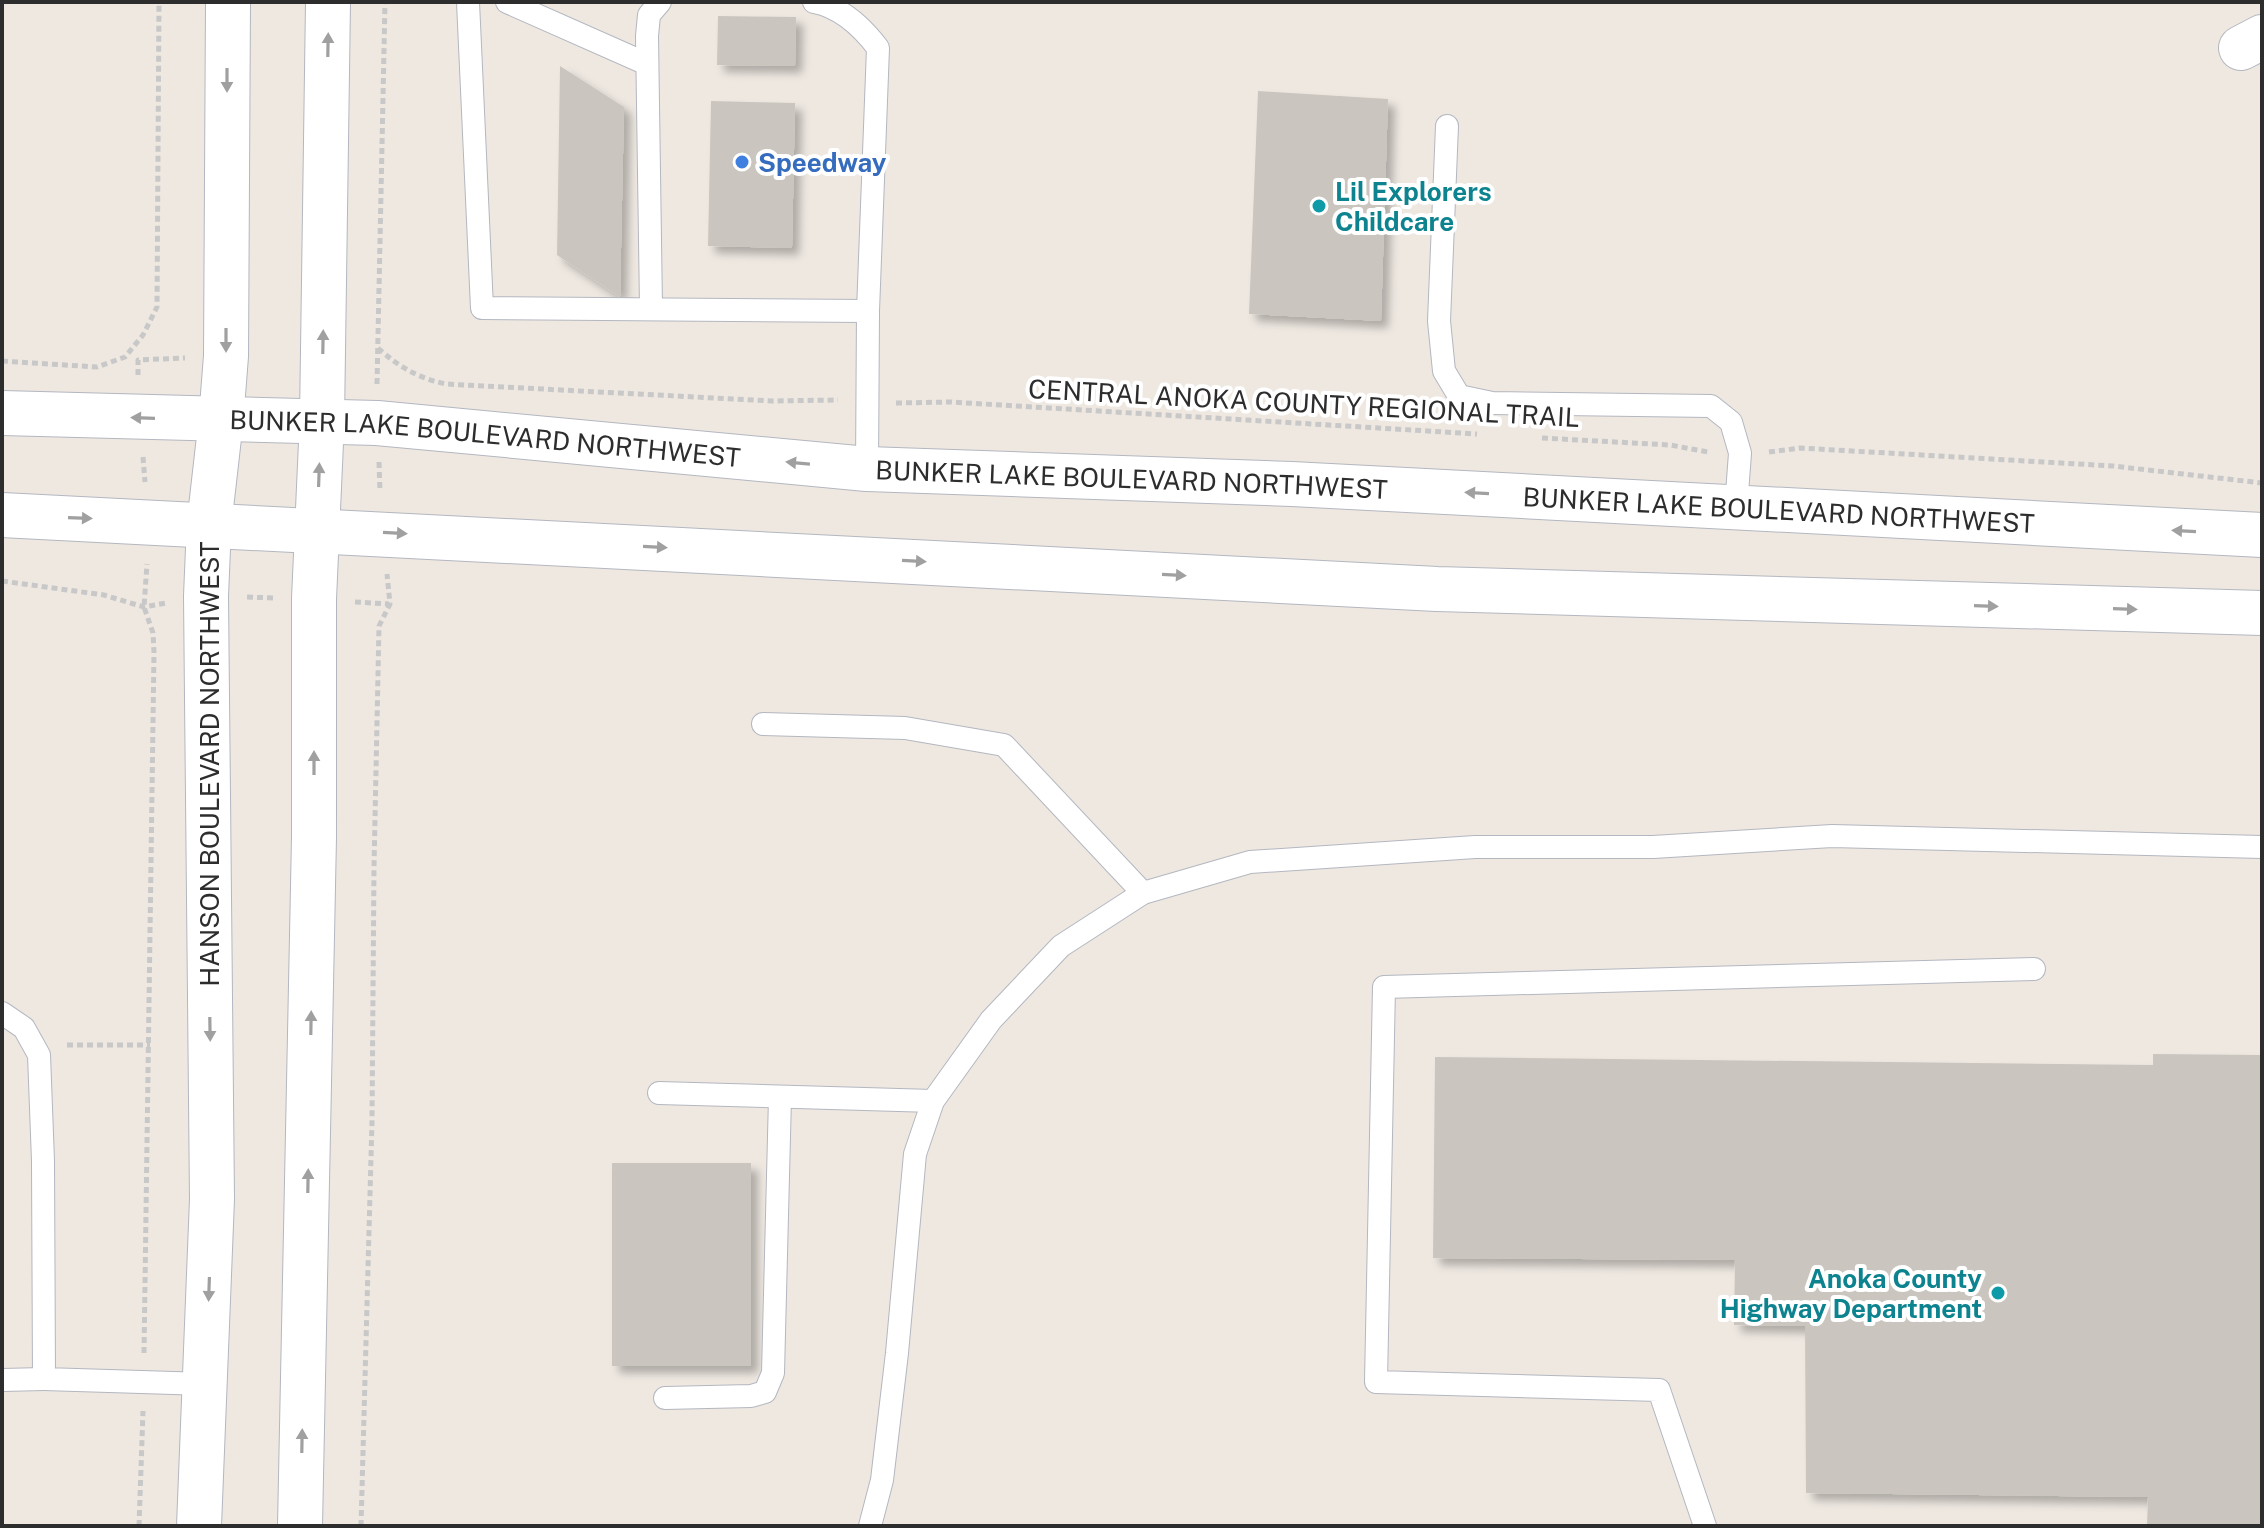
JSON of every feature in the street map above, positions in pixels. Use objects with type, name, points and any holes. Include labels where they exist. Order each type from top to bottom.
[{"type":"main road","name":"HANSON BOULEVARD NORTHWEST","points":[[199,1526],[212,1199],[206,596],[209,525],[226,356],[228,2]]},
{"type":"main road","points":[[300,1526],[314,837],[314,599],[322,420],[328,2]]},
{"type":"main road","name":"BUNKER LAKE BOULEVARD NORTHWEST","points":[[2,413],[322,420],[867,469],[1292,484],[2262,535]]},
{"type":"main road","points":[[2,515],[1437,589],[2262,613]]},
{"type":"lane","points":[[468,2],[482,308],[868,311]]},
{"type":"lane","points":[[507,2],[647,64]]},
{"type":"lane","points":[[651,308],[647,64],[649,15],[660,2]]},
{"type":"lane","points":[[814,2],[825,4],[861,26],[878,48],[868,311],[867,469]]},
{"type":"lane","points":[[1447,126],[1439,321],[1444,371],[1459,396],[1492,403],[1711,406],[1731,422],[1740,453],[1736,507]]},
{"type":"lane","points":[[763,724],[905,728],[1004,745],[1143,893]]},
{"type":"lane","points":[[870,1526],[882,1480],[915,1154],[933,1101],[991,1020],[1061,946],[1143,893],[1250,862],[1475,847],[1653,847],[1832,836],[2262,847]]},
{"type":"lane","points":[[1705,1526],[1659,1390],[1376,1382],[1384,987],[2034,969]]},
{"type":"lane","points":[[2,1013],[24,1028],[39,1055],[44,1379]]},
{"type":"lane","points":[[659,1093],[933,1101]]},
{"type":"lane","points":[[665,1398],[751,1396],[765,1392],[773,1373],[780,1097]]},
{"type":"lane","points":[[2,1380],[206,1384]]},
{"type":"path","points":[[2,361],[97,367],[125,357],[143,335],[157,307],[159,2]]},
{"type":"path","points":[[361,1526],[372,1121],[379,626],[390,604],[382,533],[377,423],[385,2]]},
{"type":"path","points":[[378,348],[413,374],[446,384],[772,401],[840,400]]},
{"type":"path","points":[[125,357],[138,360]]},
{"type":"path","name":"CENTRAL ANOKA COUNTY REGIONAL TRAIL","points":[[894,403],[951,402],[1482,435]]},
{"type":"path","name":"CENTRAL ANOKA COUNTY REGIONAL TRAIL","points":[[1529,437],[1670,445],[1710,453]]},
{"type":"path","points":[[1771,452],[1800,448],[2113,466],[2262,483]]},
{"type":"path","points":[[2,581],[104,595],[144,607],[206,596],[390,604]]},
{"type":"path","points":[[139,1526],[150,1045],[154,652],[153,633],[144,607]]},
{"type":"path","points":[[34,1045],[150,1045]]},
{"type":"building","points":[[718,16],[796,17],[795,66],[717,65]]},
{"type":"building","points":[[560,66],[624,107],[620,297],[557,255]]},
{"type":"building","name":"Lil Explorers Childcare","points":[[1258,91],[1388,99],[1381,321],[1249,314]]},
{"type":"building","points":[[711,101],[795,103],[792,248],[708,246]]},
{"type":"building","name":"Anoka County Highway Department","points":[[2153,1054],[2262,1055],[2262,1526],[2147,1526],[2148,1497],[1806,1493],[1805,1326],[1734,1325],[1735,1260],[1433,1258],[1435,1057],[2153,1065]]},
{"type":"building","points":[[612,1163],[751,1163],[751,1366],[612,1366]]},
{"type":"place","name":"Speedway","points":[[742,162]]},
{"type":"place","name":"Lil Explorers Childcare","points":[[1319,206]]},
{"type":"place","name":"Anoka County Highway Department","points":[[1998,1293]]}]
